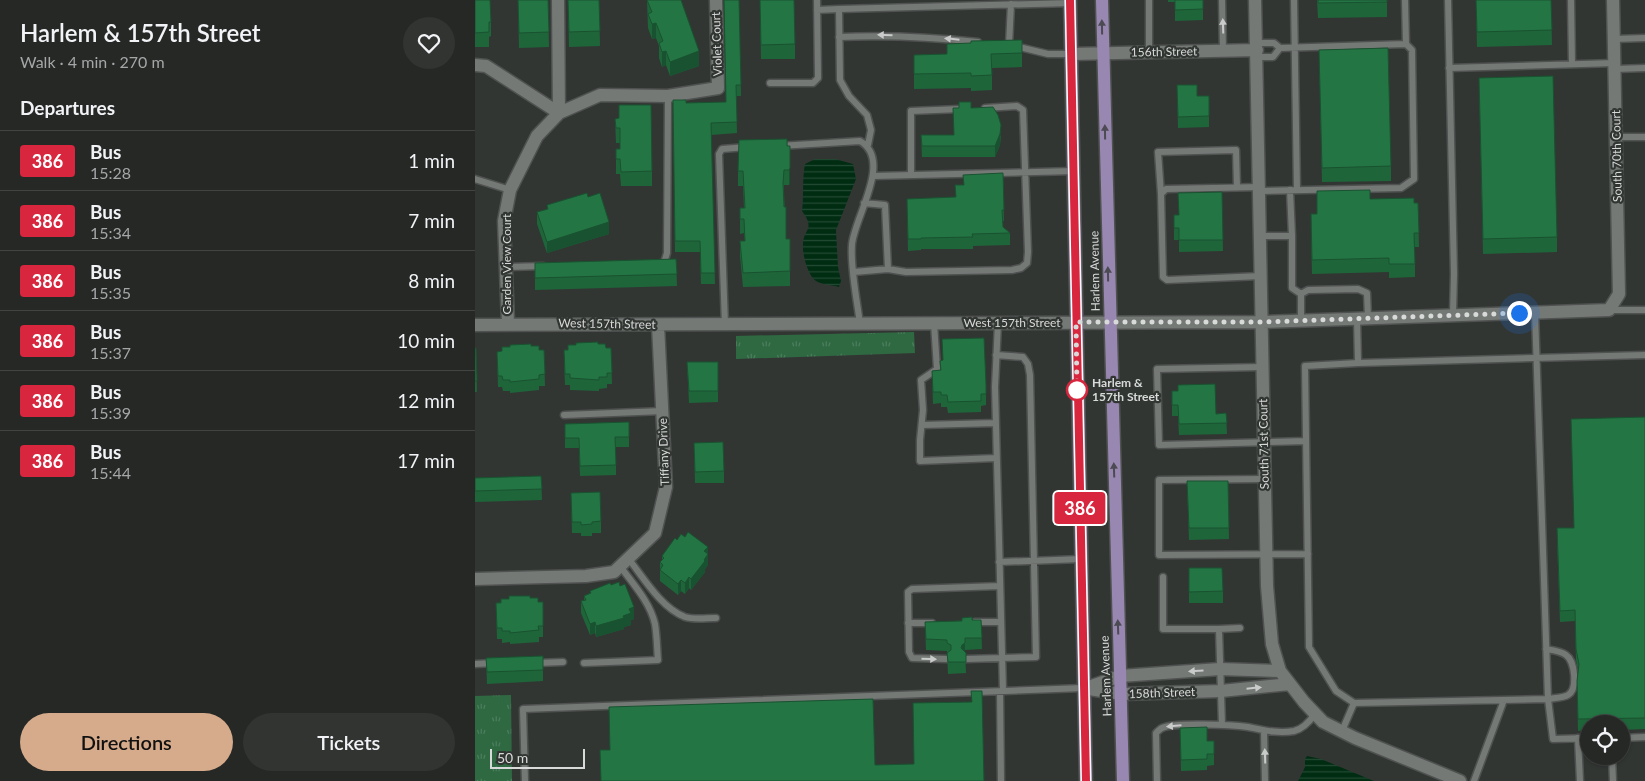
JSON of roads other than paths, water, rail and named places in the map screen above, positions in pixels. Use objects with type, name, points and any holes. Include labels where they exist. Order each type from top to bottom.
[{"type":"main road","name":"Harlem Avenue","points":[[1101,0],[1123,781]]},
{"type":"main road","name":"Harlem Avenue","points":[[1071,1],[1086,781]]},
{"type":"street","points":[[558,0],[559,113]]},
{"type":"street","name":"Violet Court","points":[[716,0],[718,88]]},
{"type":"street","name":"South 71st Court","points":[[1255,0],[1266,554],[1271,644],[1280,671],[1304,702],[1323,722],[1342,732],[1460,781]]},
{"type":"street","name":"South 70th Court","points":[[1609,310],[1619,294],[1613,0]]},
{"type":"street","name":"156th Street","points":[[1071,54],[1257,50]]},
{"type":"street","points":[[475,65],[486,66],[559,113]]},
{"type":"street","name":"Garden View Court","points":[[508,324],[505,221],[509,190],[537,136],[559,113],[600,95],[668,96],[718,88]]},
{"type":"street","name":"West 157th Street","points":[[475,324],[1262,322],[1609,310]]},
{"type":"street","name":"Tiffany Drive","points":[[475,579],[586,576],[614,572],[655,533],[667,487],[658,325]]},
{"type":"street","name":"158th Street","points":[[1083,688],[1120,676],[1220,669],[1280,671]]},
{"type":"street","name":"158th Street","points":[[1083,688],[1121,694],[1221,691],[1290,684]]},
{"type":"lane","points":[[770,83],[813,83],[818,78],[817,0]]},
{"type":"lane","points":[[1149,0],[1149,53]]},
{"type":"lane","points":[[1222,0],[1223,51]]},
{"type":"lane","points":[[1294,0],[1292,288],[1301,294]]},
{"type":"lane","points":[[1161,194],[1167,189],[1237,187],[1294,190],[1401,188],[1414,179],[1412,50],[1407,44],[1405,0]]},
{"type":"lane","points":[[1448,0],[1453,314]]},
{"type":"lane","points":[[1571,0],[1572,64]]},
{"type":"lane","points":[[817,10],[993,2],[1011,4],[1071,1]]},
{"type":"lane","points":[[1009,44],[1011,4]]},
{"type":"lane","points":[[839,10],[840,80],[849,96],[867,114],[871,130],[868,145]]},
{"type":"lane","points":[[839,37],[891,35],[989,43]]},
{"type":"lane","points":[[1614,39],[1645,38]]},
{"type":"lane","points":[[1257,50],[1274,43],[1280,48],[1407,44]]},
{"type":"lane","points":[[999,44],[1009,44],[1048,54],[1071,54]]},
{"type":"lane","points":[[1257,50],[1273,57],[1280,48]]},
{"type":"lane","points":[[1449,68],[1572,64],[1645,68]]},
{"type":"lane","points":[[654,264],[664,263],[667,253],[668,96]]},
{"type":"lane","points":[[854,272],[888,269],[906,272],[1021,268],[1027,263],[1023,110],[1017,106],[979,108]]},
{"type":"lane","points":[[911,175],[911,111],[969,108]]},
{"type":"lane","points":[[1617,137],[1645,137]]},
{"type":"lane","points":[[775,146],[860,141],[868,145],[873,153],[873,176],[852,243],[860,324]]},
{"type":"lane","points":[[725,324],[719,154],[722,149],[757,147]]},
{"type":"lane","points":[[1237,187],[1236,150],[1158,152],[1163,277],[1167,280],[1261,276]]},
{"type":"lane","points":[[873,176],[1073,171]]},
{"type":"lane","points":[[475,179],[509,190]]},
{"type":"lane","points":[[865,204],[885,205],[888,269]]},
{"type":"lane","points":[[1261,236],[1292,236]]},
{"type":"lane","points":[[506,267],[546,266]]},
{"type":"lane","points":[[1301,294],[1308,290],[1358,289],[1367,293],[1358,363]]},
{"type":"lane","points":[[1301,294],[1301,320]]},
{"type":"lane","points":[[1609,310],[1645,310]]},
{"type":"lane","points":[[1535,313],[1548,698],[1553,739],[1578,738],[1580,781]]},
{"type":"lane","points":[[934,323],[937,369],[921,380],[922,425],[920,461],[996,458]]},
{"type":"lane","points":[[998,323],[996,355],[996,458],[1002,658],[1001,781]]},
{"type":"lane","points":[[966,659],[1036,657],[1031,375],[1028,364],[1023,357],[996,355]]},
{"type":"lane","points":[[1546,649],[1565,654],[1570,659],[1573,667],[1573,682],[1572,690],[1567,695],[1504,700],[1354,703],[1336,691],[1309,647],[1305,366],[1645,355]]},
{"type":"lane","points":[[1263,367],[1157,369],[1159,445],[1264,444],[1306,441]]},
{"type":"lane","points":[[564,415],[663,411]]},
{"type":"lane","points":[[922,425],[996,423]]},
{"type":"lane","points":[[1265,480],[1159,480],[1159,554],[1308,554]]},
{"type":"lane","points":[[999,562],[1081,559]]},
{"type":"lane","points":[[624,562],[675,611],[685,617],[697,619],[716,618]]},
{"type":"lane","points":[[584,662],[658,660],[655,625],[650,608],[624,562]]},
{"type":"lane","points":[[1163,577],[1163,629],[1239,628]]},
{"type":"lane","points":[[947,659],[912,658],[909,652],[908,592],[912,589],[1000,586]]},
{"type":"lane","points":[[964,622],[1001,622]]},
{"type":"lane","points":[[908,623],[936,623]]},
{"type":"lane","points":[[1219,628],[1222,725]]},
{"type":"lane","points":[[524,663],[563,662]]},
{"type":"lane","points":[[475,664],[505,663]]},
{"type":"lane","points":[[525,781],[523,709],[1083,688]]},
{"type":"lane","points":[[1475,781],[1504,700]]},
{"type":"lane","points":[[1342,732],[1354,703]]},
{"type":"lane","points":[[1157,781],[1156,733],[1163,727],[1222,725],[1264,731],[1296,730],[1307,724],[1315,714]]},
{"type":"lane","points":[[1264,731],[1265,781]]},
{"type":"lane","points":[[1630,738],[1645,737]]},
{"type":"lane","points":[[1612,765],[1613,781]]},
{"type":"place","name":"Harlem & 157th Street","points":[[1077,390]]}]
